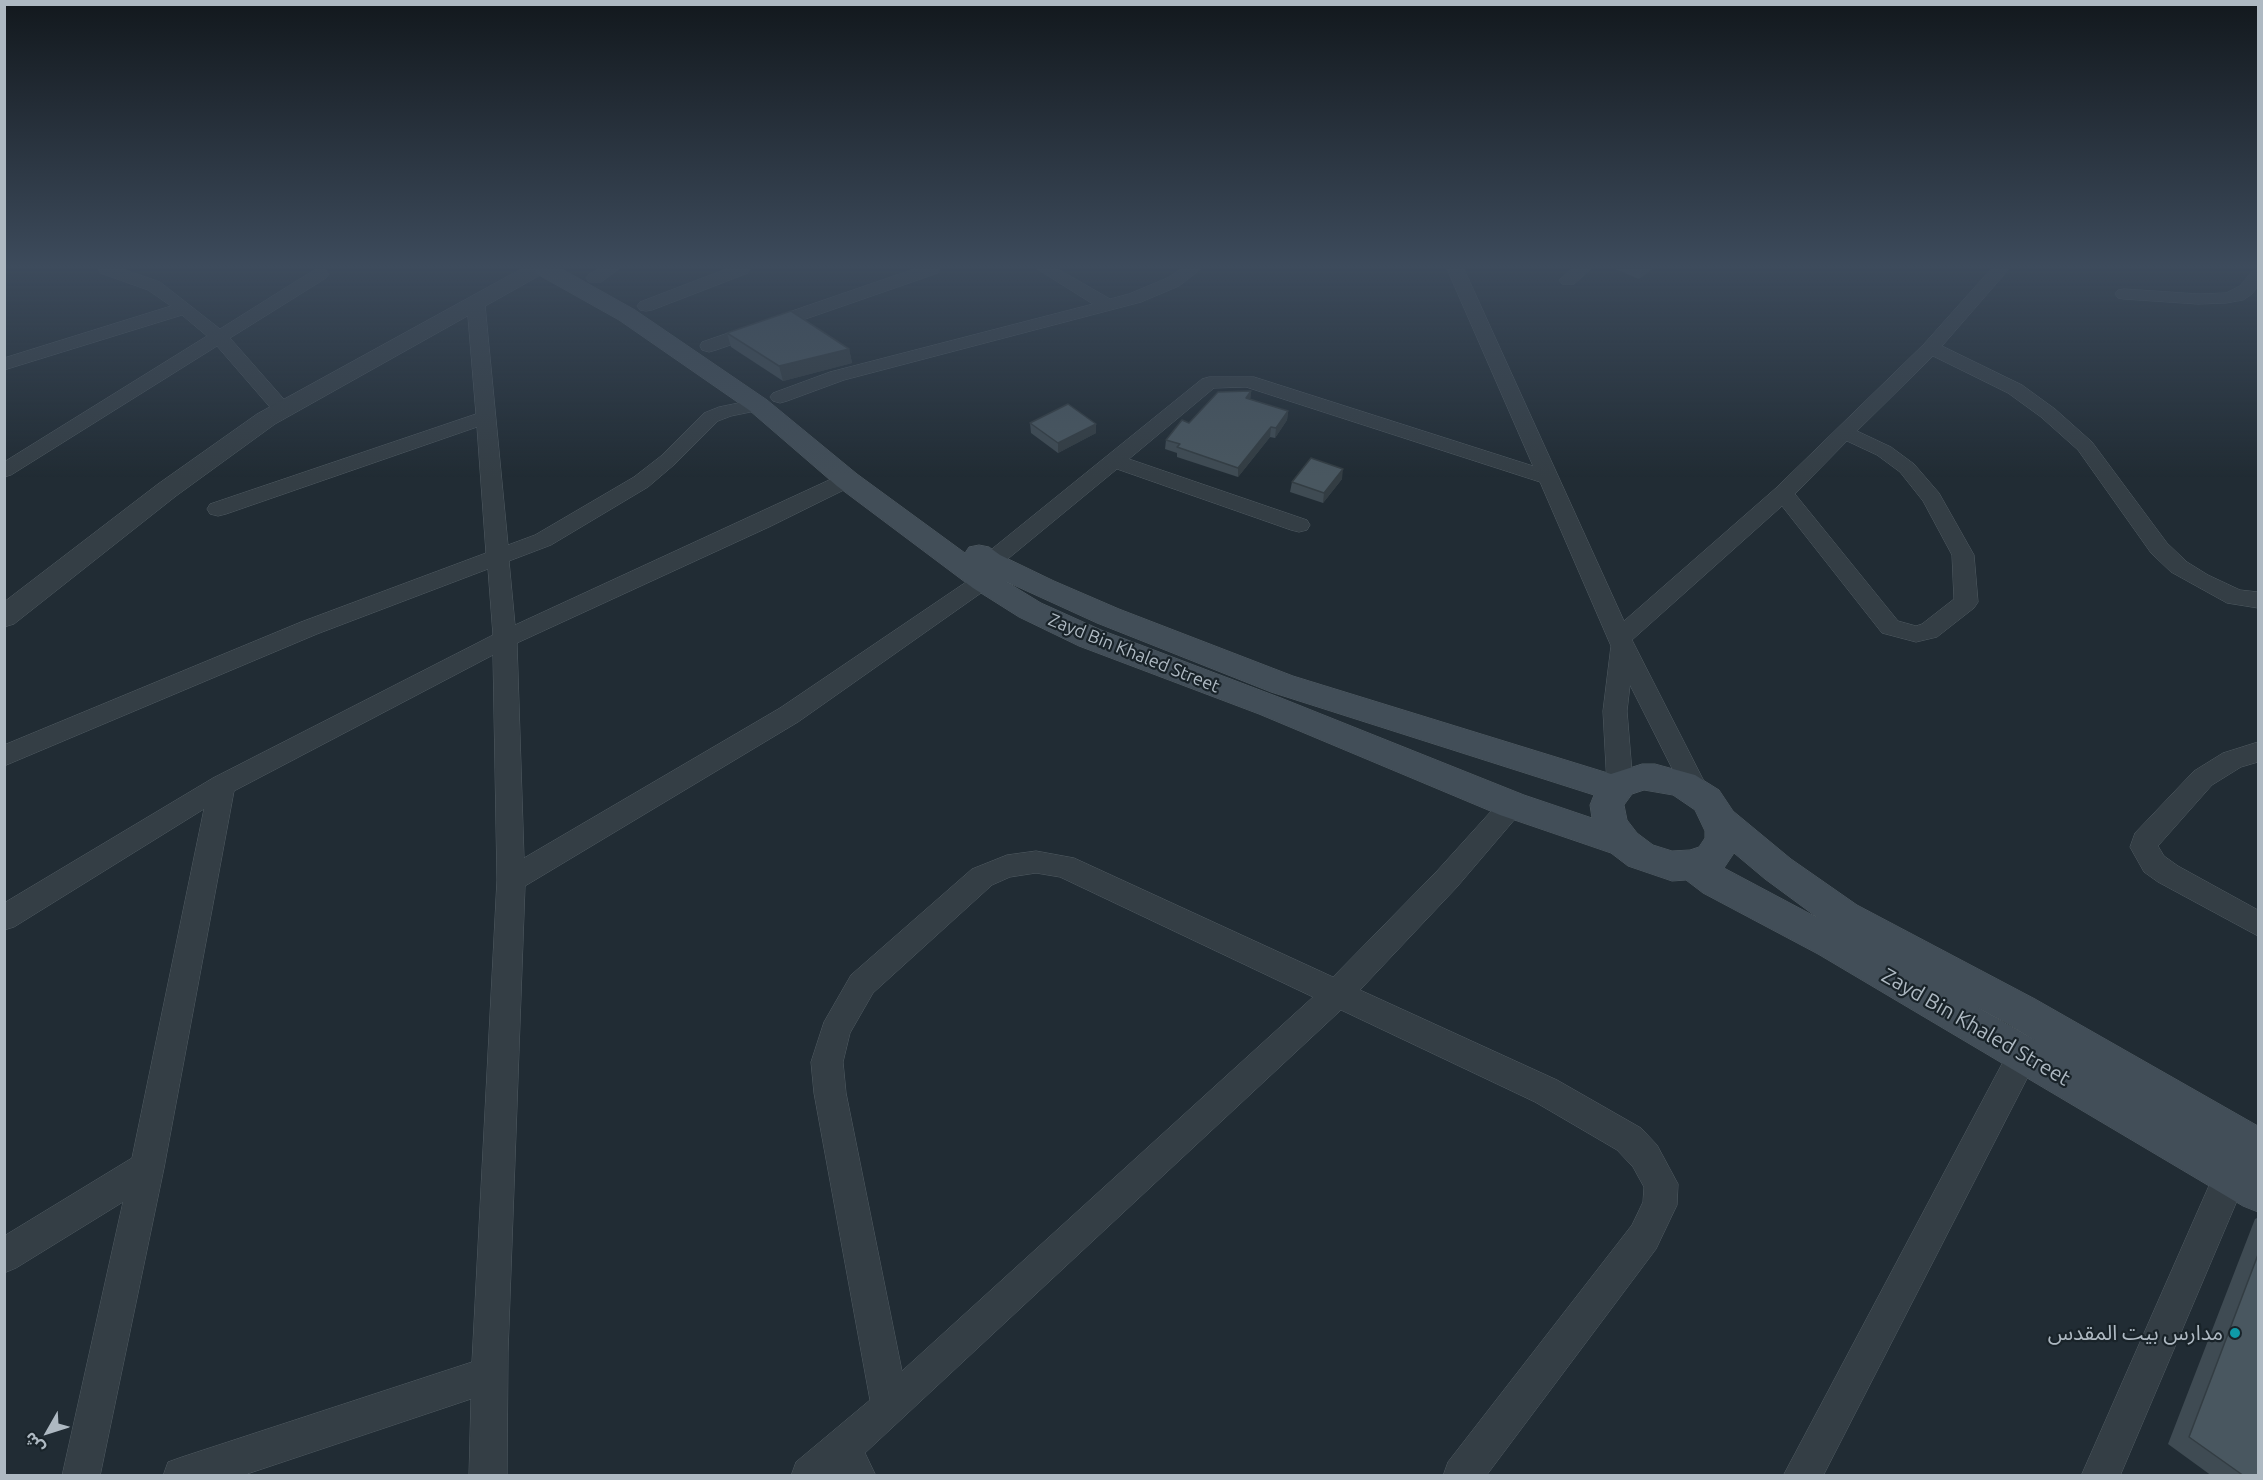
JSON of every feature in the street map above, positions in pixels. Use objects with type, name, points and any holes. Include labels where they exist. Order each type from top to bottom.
[{"type":"main road","name":"Zayd Bin Khaled Street","points":[[665,338],[769,401],[858,462],[1030,610],[1090,638],[1270,706],[1512,805],[1624,843]]},
{"type":"main road","name":"Zayd Bin Khaled Street","points":[[697,338],[709,346],[769,401],[848,480],[986,571],[1282,684],[1617,787]]},
{"type":"main road","points":[[1655,777],[1683,784],[1696,791],[1707,800],[1721,821],[1723,841],[1719,849],[1703,862],[1692,865],[1672,866],[1651,860],[1624,843],[1616,834],[1607,815],[1607,805],[1617,787],[1630,780],[1655,777]]},
{"type":"main road","name":"Zayd Bin Khaled Street","points":[[1721,821],[1778,869],[1844,916],[2021,1011],[2250,1172]]},
{"type":"main road","name":"Zayd Bin Khaled Street","points":[[1692,865],[1716,882],[1831,943],[2023,1055],[2250,1172]]},
{"type":"street","points":[[4,364],[88,338]]},
{"type":"street","points":[[220,338],[282,410]]},
{"type":"street","points":[[4,471],[220,338]]},
{"type":"street","points":[[4,617],[176,483],[282,410],[415,338]]},
{"type":"street","points":[[479,338],[505,639],[511,880],[490,1374],[488,1476]]},
{"type":"street","points":[[709,346],[732,338]]},
{"type":"street","points":[[4,756],[279,641],[498,558],[557,533],[633,487],[668,460],[711,417],[769,401],[837,376],[982,338]]},
{"type":"street","points":[[1486,338],[1622,642],[1696,791]]},
{"type":"street","points":[[1617,787],[1615,711],[1622,642],[1783,493],[1940,338]]},
{"type":"street","points":[[1931,348],[2015,389],[2063,426],[2085,446],[2159,548],[2179,567],[2235,597],[2259,600]]},
{"type":"street","points":[[511,880],[789,715],[986,571],[1209,383],[1230,380],[1247,381],[1548,478]]},
{"type":"street","points":[[218,509],[485,417]]},
{"type":"street","points":[[1783,493],[1890,627],[1916,634],[1929,631],[1966,602],[1963,555],[1932,498],[1907,468],[1884,451],[1863,440],[1842,433]]},
{"type":"street","points":[[1114,461],[1299,525]]},
{"type":"street","points":[[4,918],[222,785],[505,639],[848,480]]},
{"type":"street","points":[[2259,752],[2232,760],[2203,778],[2145,841],[2144,847],[2154,864],[2168,874],[2259,924]]},
{"type":"street","points":[[81,1476],[147,1168],[222,785]]},
{"type":"street","points":[[812,1475],[850,1462],[890,1407],[1336,994],[1447,879],[1512,805]]},
{"type":"street","points":[[890,1407],[830,1093],[827,1062],[835,1032],[862,984],[982,877],[1007,866],[1036,862],[1065,866],[1556,1096],[1629,1139],[1645,1156],[1661,1184],[1660,1206],[1644,1237],[1461,1476]]},
{"type":"street","points":[[1802,1476],[2023,1055]]},
{"type":"street","points":[[4,1256],[147,1168]]},
{"type":"street","points":[[2100,1476],[2250,1172]]},
{"type":"street","points":[[182,1476],[490,1374]]},
{"type":"building","points":[[735,338],[832,338],[849,349],[779,366]]},
{"type":"building","points":[[1251,391],[1246,398],[1288,411],[1276,428],[1271,427],[1238,468],[1177,447],[1180,444],[1166,440],[1182,420],[1189,423],[1218,392]]},
{"type":"building","points":[[1068,404],[1096,424],[1058,443],[1030,423]]},
{"type":"building","points":[[1311,458],[1343,469],[1324,493],[1292,482]]},
{"type":"building","name":"مدارس بيت المقدس","points":[[2259,1252],[2259,1476],[2244,1476],[2189,1437]]},
{"type":"place","name":"مدارس بيت المقدس","points":[[2235,1333]]}]
